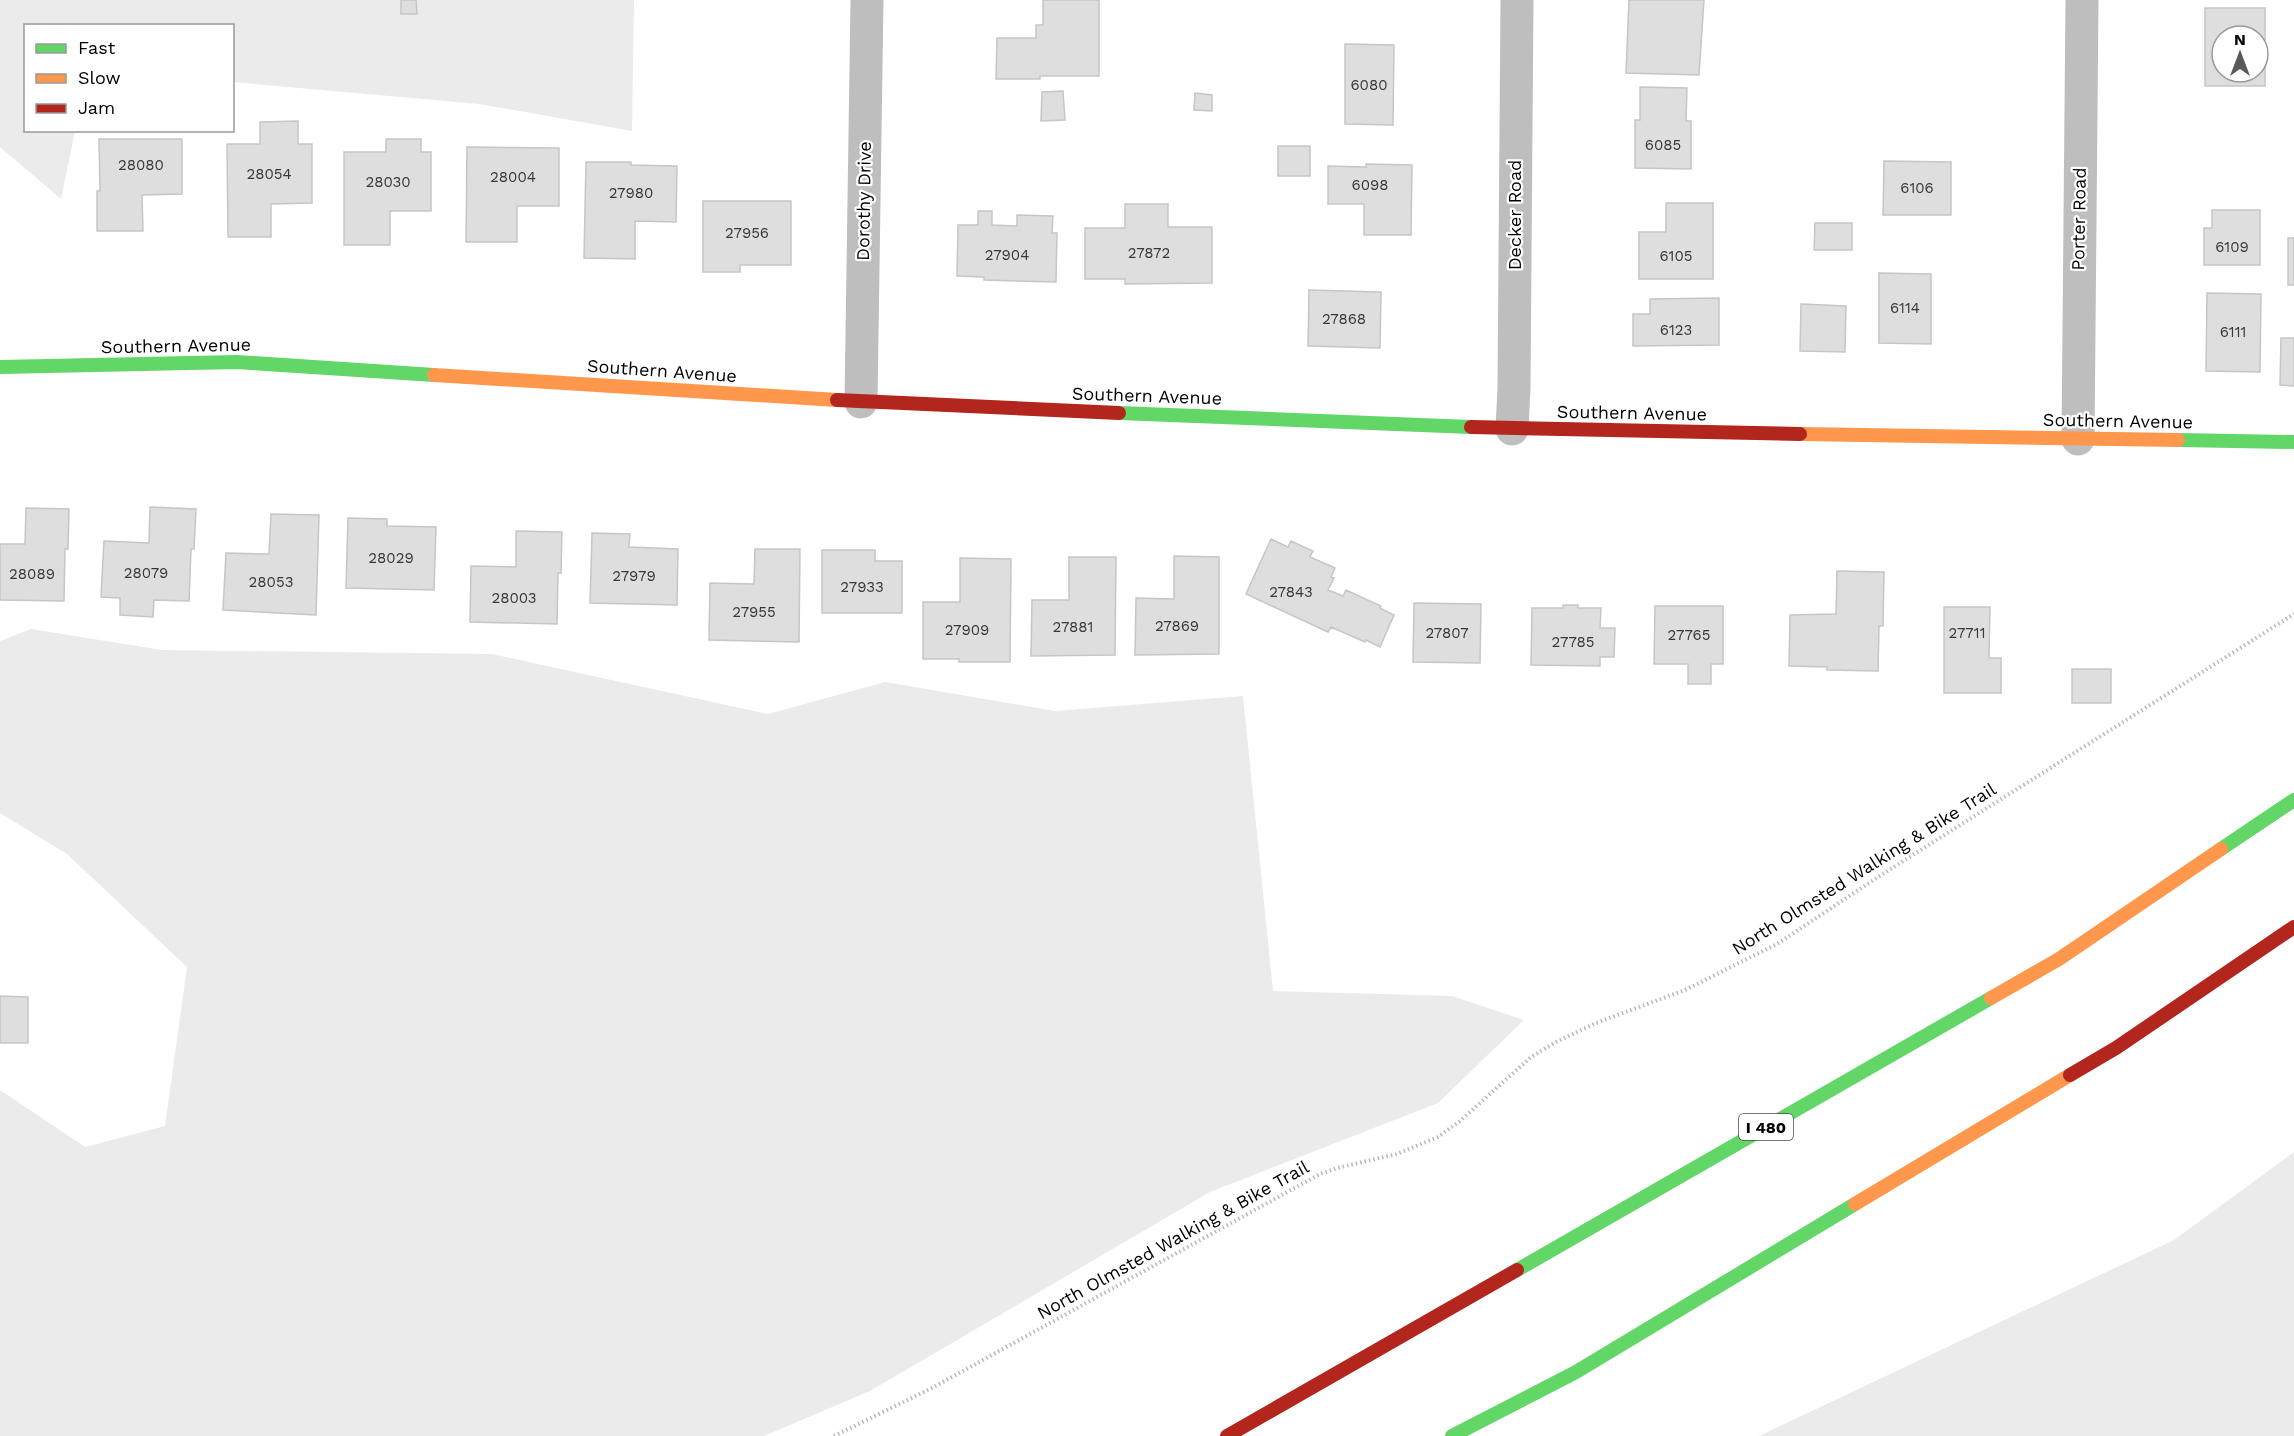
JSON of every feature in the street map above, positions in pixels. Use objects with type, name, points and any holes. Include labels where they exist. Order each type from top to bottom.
[{"type":"main road","name":"Southern Avenue","points":[[0,367],[237,362],[861,402],[1512,429],[2294,442]]},
{"type":"main road","name":"I 480","points":[[1227,1436],[2059,959],[2294,800]]},
{"type":"main road","points":[[1452,1436],[1576,1372],[2116,1048],[2294,927]]},
{"type":"street","name":"Dorothy Drive","points":[[861,402],[867,0]]},
{"type":"street","name":"Decker Road","points":[[1512,429],[1517,0]]},
{"type":"street","name":"Porter Road","points":[[2078,439],[2082,0]]},
{"type":"path","name":"North Olmsted Walking & Bike Trail","points":[[834,1436],[916,1397],[1320,1174],[1397,1154],[1438,1137],[1460,1122],[1523,1064],[1556,1042],[1596,1023],[1685,990],[1777,944],[1888,871],[2294,614]]},
{"type":"shaded area","points":[[0,0],[634,0],[632,131],[479,104],[234,82],[234,24],[24,24],[24,132],[75,132],[61,199],[0,147]]},
{"type":"shaded area","points":[[31,629],[162,650],[492,654],[768,714],[885,682],[1055,711],[1243,696],[1273,991],[1452,996],[1524,1020],[1438,1103],[1210,1192],[870,1391],[764,1436],[0,1436],[0,1090],[85,1147],[165,1126],[187,967],[67,854],[0,813],[0,641]]},
{"type":"shaded area","points":[[2294,1152],[2294,1436],[1759,1436],[2174,1240]]},
{"type":"building","points":[[401,0],[416,0],[417,14],[401,14]]},
{"type":"building","points":[[1043,0],[1099,0],[1099,76],[996,79],[997,38],[1036,38],[1036,25],[1043,25]]},
{"type":"building","points":[[1629,0],[1704,0],[1699,75],[1626,73]]},
{"type":"building","points":[[2205,8],[2265,8],[2265,24],[2210,24],[2210,84],[2265,84],[2265,86],[2205,86]]},
{"type":"building","points":[[1345,44],[1394,45],[1393,125],[1345,124]]},
{"type":"building","points":[[1640,87],[1687,88],[1686,121],[1691,121],[1691,169],[1635,168],[1635,120],[1640,120]]},
{"type":"building","points":[[1063,91],[1065,120],[1041,121],[1042,92]]},
{"type":"building","points":[[1195,93],[1212,95],[1212,111],[1194,110]]},
{"type":"building","points":[[298,121],[298,144],[312,144],[312,203],[271,204],[271,237],[228,237],[227,144],[260,144],[260,122]]},
{"type":"building","points":[[99,139],[182,139],[182,194],[142,195],[143,231],[97,231],[97,191],[100,191]]},
{"type":"building","points":[[386,139],[421,139],[421,152],[431,152],[431,211],[390,211],[390,245],[344,245],[344,152],[386,152]]},
{"type":"building","points":[[1278,146],[1310,146],[1310,176],[1278,176]]},
{"type":"building","points":[[467,147],[559,148],[559,206],[517,206],[517,242],[466,242]]},
{"type":"building","points":[[1884,161],[1951,162],[1951,215],[1883,215]]},
{"type":"building","points":[[586,162],[631,162],[631,165],[677,166],[676,222],[635,221],[635,259],[584,258]]},
{"type":"building","points":[[1366,164],[1412,165],[1411,235],[1364,235],[1364,204],[1328,204],[1328,166],[1366,167]]},
{"type":"building","points":[[703,201],[791,201],[791,265],[740,265],[740,272],[703,272]]},
{"type":"building","points":[[1666,203],[1713,203],[1713,279],[1639,279],[1639,232],[1666,232]]},
{"type":"building","points":[[1125,204],[1168,204],[1168,227],[1212,227],[1212,283],[1125,284],[1125,279],[1085,279],[1085,228],[1125,228]]},
{"type":"building","points":[[2212,210],[2260,210],[2260,265],[2204,265],[2204,228],[2212,228]]},
{"type":"building","points":[[978,211],[992,211],[992,225],[1017,226],[1017,215],[1053,216],[1052,233],[1057,233],[1056,282],[984,280],[984,277],[957,276],[958,225],[978,225]]},
{"type":"building","points":[[1815,223],[1852,223],[1852,250],[1814,250]]},
{"type":"building","points":[[2288,238],[2294,238],[2294,285],[2288,285]]},
{"type":"building","points":[[1879,273],[1931,274],[1931,344],[1879,343]]},
{"type":"building","points":[[1309,290],[1381,292],[1380,348],[1308,346]]},
{"type":"building","points":[[2207,293],[2261,294],[2260,372],[2206,371]]},
{"type":"building","points":[[1719,298],[1719,345],[1633,346],[1633,314],[1650,314],[1650,299]]},
{"type":"building","points":[[1801,304],[1846,306],[1845,352],[1800,351]]},
{"type":"building","points":[[2281,338],[2294,338],[2294,386],[2280,385]]},
{"type":"building","points":[[150,507],[196,509],[194,549],[191,549],[189,601],[154,600],[153,617],[120,615],[120,598],[101,597],[104,541],[149,543]]},
{"type":"building","points":[[26,508],[69,509],[68,549],[65,549],[64,601],[0,600],[0,544],[25,544]]},
{"type":"building","points":[[271,514],[319,515],[316,615],[223,610],[226,553],[269,554]]},
{"type":"building","points":[[348,518],[387,519],[387,526],[436,527],[434,590],[346,588]]},
{"type":"building","points":[[516,531],[562,532],[557,624],[470,622],[471,566],[516,567]]},
{"type":"building","points":[[592,533],[630,534],[629,547],[678,549],[677,605],[590,603]]},
{"type":"building","points":[[1271,539],[1288,547],[1291,541],[1313,551],[1310,557],[1335,568],[1331,577],[1334,578],[1328,590],[1343,596],[1346,590],[1381,606],[1380,608],[1394,615],[1380,647],[1331,627],[1328,632],[1246,594]]},
{"type":"building","points":[[755,549],[800,549],[799,642],[709,640],[710,583],[754,584]]},
{"type":"building","points":[[822,550],[875,550],[875,561],[902,561],[902,613],[822,613]]},
{"type":"building","points":[[1174,556],[1219,557],[1219,654],[1135,655],[1136,598],[1174,599]]},
{"type":"building","points":[[1069,557],[1116,557],[1115,655],[1031,656],[1032,600],[1069,600]]},
{"type":"building","points":[[960,558],[1011,559],[1010,662],[923,659],[923,602],[960,602]]},
{"type":"building","points":[[1837,571],[1884,572],[1883,626],[1879,626],[1878,671],[1827,670],[1827,667],[1789,666],[1790,615],[1836,614]]},
{"type":"building","points":[[1414,603],[1481,604],[1480,663],[1413,662]]},
{"type":"building","points":[[1563,605],[1578,605],[1578,608],[1601,608],[1600,628],[1615,628],[1614,657],[1600,657],[1600,666],[1531,665],[1532,608],[1563,608]]},
{"type":"building","points":[[1655,606],[1723,606],[1723,664],[1711,664],[1711,684],[1688,684],[1688,664],[1654,664]]},
{"type":"building","points":[[1944,607],[1990,607],[1989,658],[2001,658],[2001,693],[1944,693]]},
{"type":"building","points":[[2072,669],[2111,669],[2111,703],[2072,703]]},
{"type":"building","points":[[0,996],[28,997],[28,1043],[0,1043]]},
{"type":"traffic: fast","points":[[0,367],[237,362],[434,375]]},
{"type":"traffic: fast","points":[[1119,413],[1471,427]]},
{"type":"traffic: fast","points":[[2178,440],[2294,442]]},
{"type":"traffic: fast","points":[[2221,849],[2294,800]]},
{"type":"traffic: fast","points":[[1517,1270],[1991,998]]},
{"type":"traffic: fast","points":[[1452,1436],[1576,1372],[1855,1204]]},
{"type":"traffic: slow","points":[[434,375],[837,400]]},
{"type":"traffic: slow","points":[[1800,434],[2178,440]]},
{"type":"traffic: slow","points":[[1991,998],[2059,959],[2221,849]]},
{"type":"traffic: slow","points":[[1855,1204],[2070,1075]]},
{"type":"traffic: jam","points":[[837,400],[1119,413]]},
{"type":"traffic: jam","points":[[1471,427],[1800,434]]},
{"type":"traffic: jam","points":[[2070,1075],[2116,1048],[2294,927]]},
{"type":"traffic: jam","points":[[1227,1436],[1517,1270]]}]
